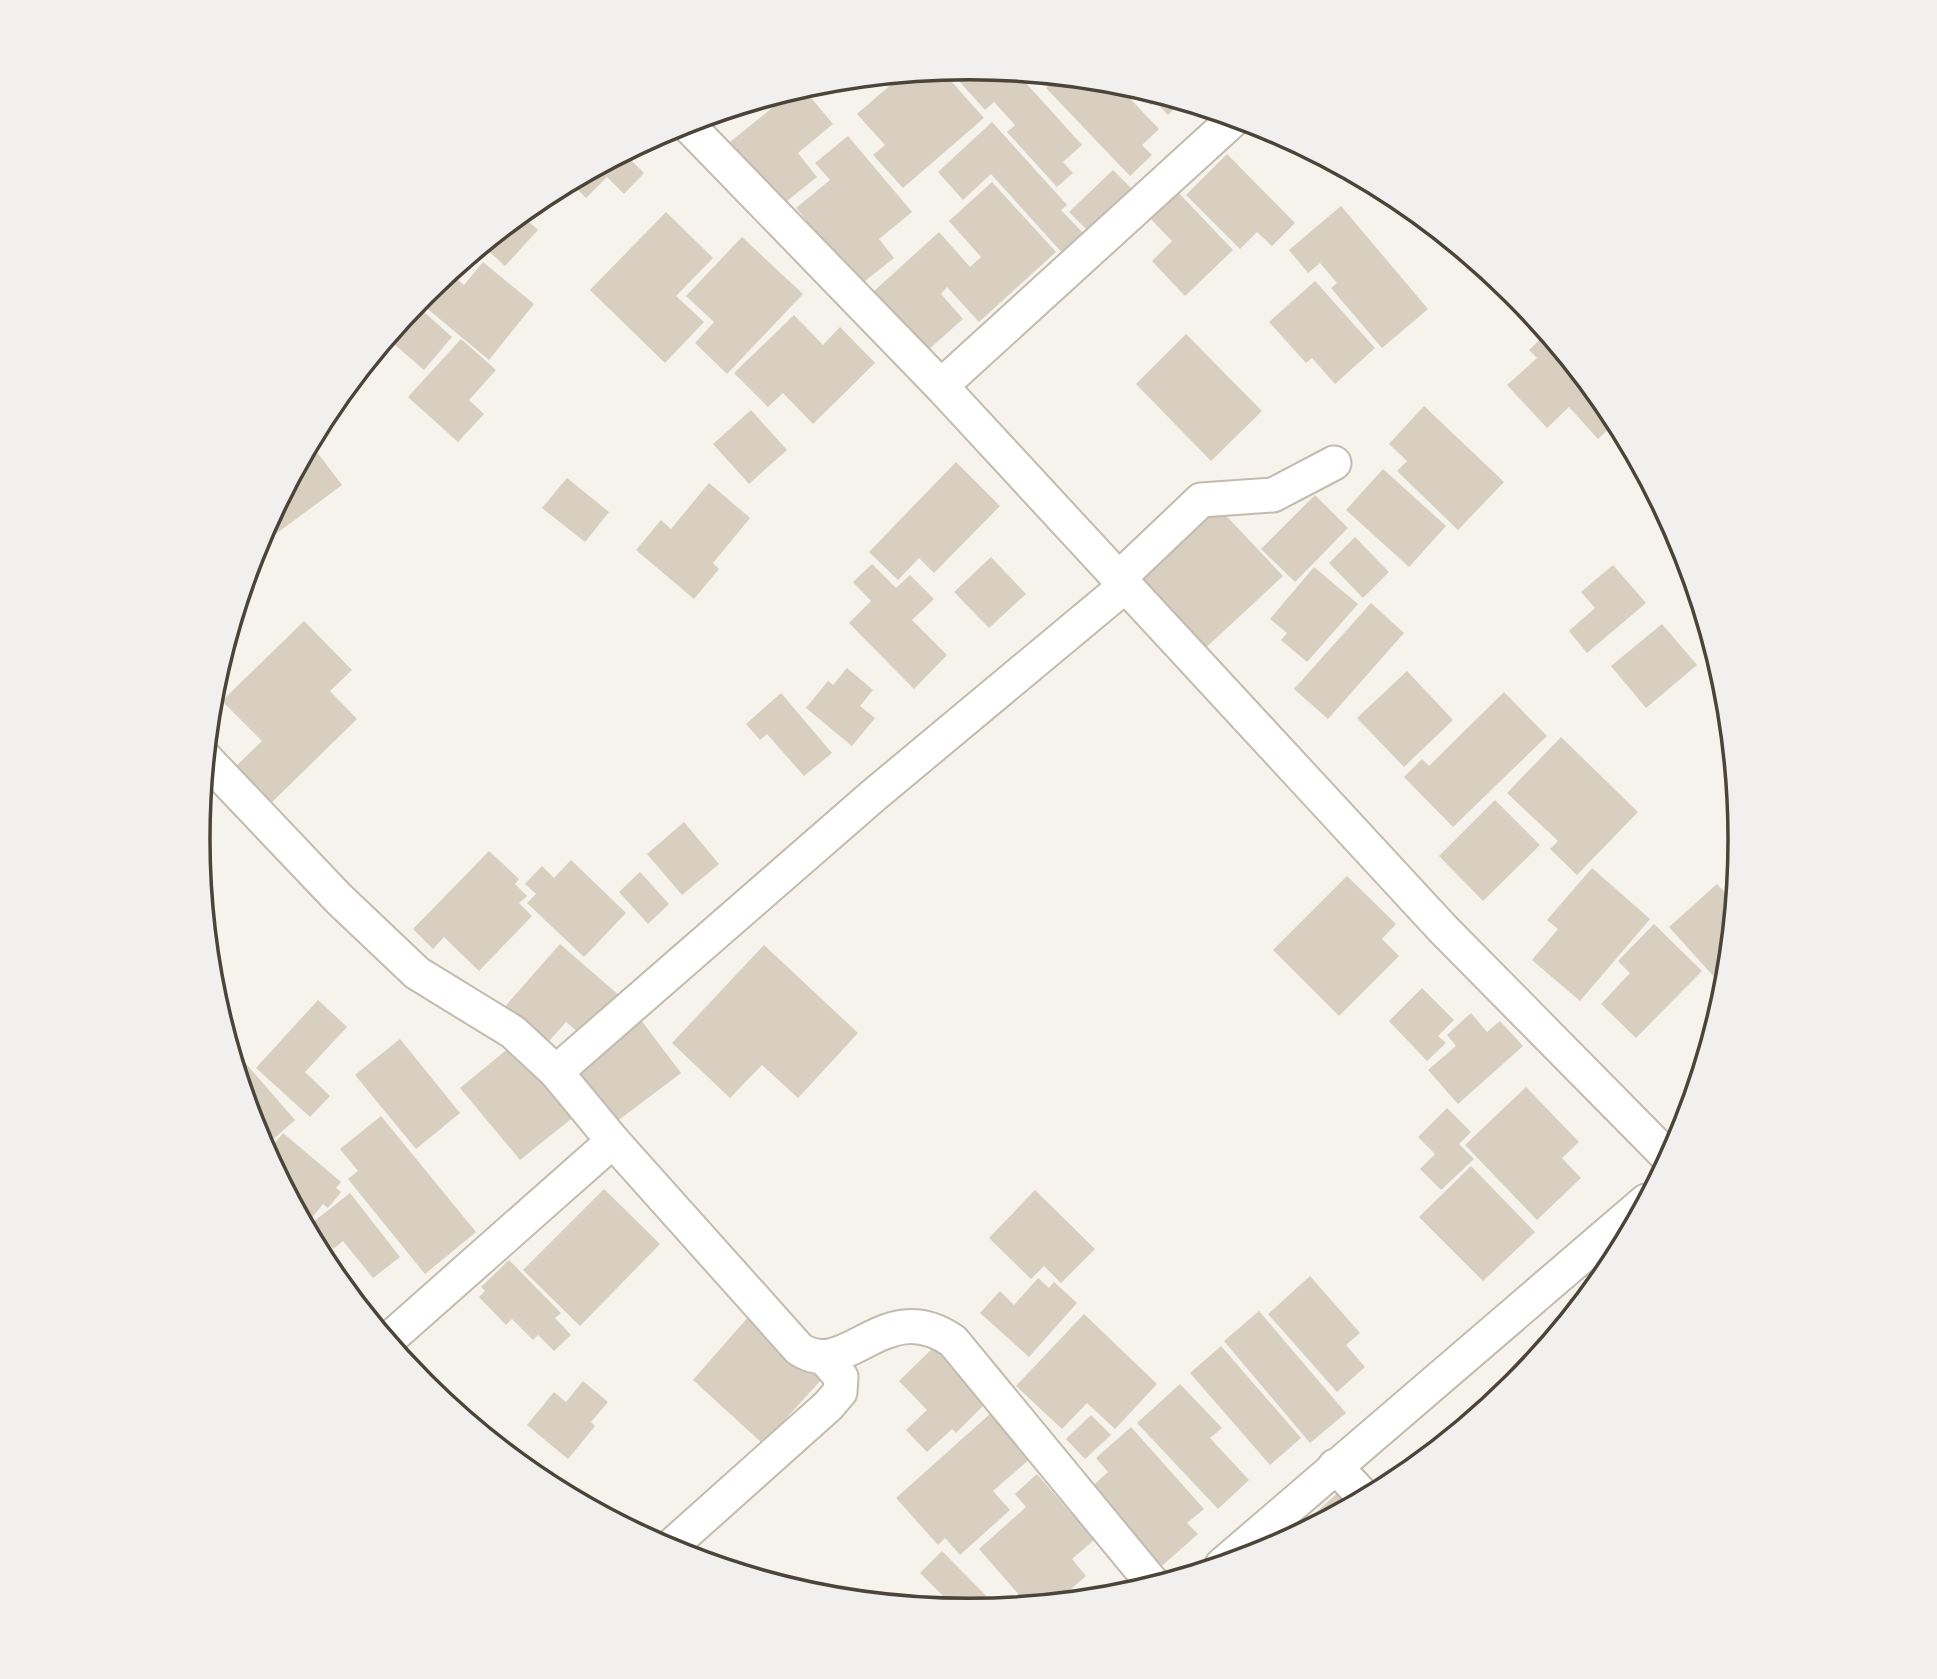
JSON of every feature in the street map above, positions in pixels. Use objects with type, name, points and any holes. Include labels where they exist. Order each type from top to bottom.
[{"type":"street","points":[[942,386],[1226,126]]},
{"type":"street","points":[[695,132],[942,386],[1443,929],[1661,1150]]},
{"type":"street","points":[[556,1072],[1121,582],[1201,499],[1273,495],[1334,463]]},
{"type":"street","points":[[213,767],[339,899],[418,973],[513,1032],[556,1072],[612,1141],[799,1349],[811,1357],[825,1359],[843,1353],[886,1330],[905,1326],[938,1330],[953,1341],[1147,1577]]},
{"type":"street","points":[[394,1335],[612,1141]]},
{"type":"street","points":[[1241,1548],[1627,1217]]},
{"type":"street","points":[[677,1541],[828,1406],[840,1392],[841,1377],[825,1359]]},
{"type":"street","points":[[1335,1466],[1358,1491]]},
{"type":"building","points":[[951,81],[984,118],[903,188],[873,155],[885,145],[857,114],[891,85]]},
{"type":"building","points":[[959,81],[1026,83],[1082,145],[1063,162],[1073,173],[1057,187],[1007,132],[1015,125],[994,102],[985,110]]},
{"type":"building","points":[[1049,85],[1068,87],[1129,98],[1159,129],[1142,145],[1152,155],[1130,176],[1046,88]]},
{"type":"building","points":[[811,97],[833,124],[798,153],[817,177],[782,205],[730,142],[775,105]]},
{"type":"building","points":[[1158,104],[1174,109],[1168,115]]},
{"type":"building","points":[[992,122],[1067,205],[1061,210],[1086,236],[1065,256],[991,174],[963,200],[938,172]]},
{"type":"building","points":[[848,136],[912,212],[879,239],[894,258],[860,285],[796,208],[830,180],[815,163]]},
{"type":"building","points":[[1227,154],[1295,223],[1272,246],[1257,232],[1240,249],[1186,195]]},
{"type":"building","points":[[631,160],[644,173],[624,194],[607,177],[586,198],[577,189]]},
{"type":"building","points":[[1113,170],[1137,194],[1093,236],[1069,212]]},
{"type":"building","points":[[992,182],[1056,252],[979,322],[947,287],[941,294],[963,319],[919,358],[896,317],[873,292],[939,232],[970,267],[981,257],[949,221]]},
{"type":"building","points":[[1174,188],[1233,250],[1185,296],[1152,261],[1172,241],[1147,215]]},
{"type":"building","points":[[1341,206],[1428,309],[1382,348],[1331,288],[1337,283],[1320,263],[1308,273],[1289,250]]},
{"type":"building","points":[[666,212],[713,258],[676,296],[704,322],[665,363],[590,290]]},
{"type":"building","points":[[529,221],[538,230],[505,266],[489,251]]},
{"type":"building","points":[[742,237],[803,294],[727,374],[695,343],[714,322],[686,296]]},
{"type":"building","points":[[483,262],[534,304],[489,360],[427,308],[457,279],[464,285]]},
{"type":"building","points":[[1315,281],[1375,348],[1335,384],[1312,358],[1306,363],[1269,322]]},
{"type":"building","points":[[424,312],[452,337],[424,370],[394,344]]},
{"type":"building","points":[[794,315],[823,345],[840,327],[875,363],[813,424],[783,393],[768,407],[734,373]]},
{"type":"building","points":[[1186,334],[1262,411],[1211,461],[1136,384]]},
{"type":"building","points":[[461,339],[496,370],[469,400],[484,414],[458,442],[408,397]]},
{"type":"building","points":[[1540,340],[1571,377],[1607,430],[1598,439],[1569,407],[1547,428],[1507,385],[1537,358],[1529,350]]},
{"type":"building","points":[[1424,406],[1504,482],[1458,530],[1397,471],[1407,461],[1389,444]]},
{"type":"building","points":[[751,410],[787,450],[749,484],[713,444]]},
{"type":"building","points":[[316,451],[342,485],[273,536]]},
{"type":"building","points":[[956,462],[1000,506],[934,573],[919,558],[898,580],[869,552]]},
{"type":"building","points":[[1383,469],[1446,526],[1409,567],[1346,510]]},
{"type":"building","points":[[567,478],[609,512],[585,542],[542,508]]},
{"type":"building","points":[[709,483],[750,518],[713,563],[719,569],[694,599],[636,550],[661,520],[671,529]]},
{"type":"building","points":[[1315,495],[1348,528],[1295,582],[1261,549]]},
{"type":"building","points":[[1216,505],[1283,576],[1199,654],[1132,584]]},
{"type":"building","points":[[1355,537],[1389,572],[1363,598],[1329,563]]},
{"type":"building","points":[[991,557],[1026,594],[989,628],[954,592]]},
{"type":"building","points":[[872,564],[896,588],[910,575],[934,599],[912,620],[947,655],[914,689],[849,623],[871,601],[853,582]]},
{"type":"building","points":[[1613,565],[1646,603],[1587,653],[1569,631],[1595,608],[1581,592]]},
{"type":"building","points":[[1314,567],[1358,604],[1307,662],[1281,640],[1287,633],[1270,619]]},
{"type":"building","points":[[1371,603],[1404,633],[1328,719],[1294,689]]},
{"type":"building","points":[[304,621],[352,670],[330,691],[357,719],[264,810],[229,773],[262,741],[222,701]]},
{"type":"building","points":[[1662,624],[1697,665],[1646,708],[1611,666]]},
{"type":"building","points":[[847,668],[873,690],[860,706],[875,718],[852,746],[806,708],[828,681],[833,685]]},
{"type":"building","points":[[1407,671],[1453,720],[1404,767],[1357,718]]},
{"type":"building","points":[[1504,692],[1547,736],[1453,827],[1404,777],[1422,759],[1429,766]]},
{"type":"building","points":[[781,693],[832,753],[804,776],[767,734],[760,740],[746,724]]},
{"type":"building","points":[[1561,737],[1638,812],[1577,875],[1550,849],[1558,841],[1507,793]]},
{"type":"building","points":[[1495,800],[1540,845],[1483,901],[1439,856]]},
{"type":"building","points":[[684,822],[719,864],[682,895],[647,854]]},
{"type":"building","points":[[489,851],[519,879],[515,884],[527,896],[519,903],[532,916],[479,971],[444,937],[433,949],[413,929]]},
{"type":"building","points":[[571,860],[626,913],[584,957],[527,903],[536,894],[525,884],[542,866],[554,878]]},
{"type":"building","points":[[1592,868],[1650,919],[1580,1001],[1532,960],[1558,929],[1547,920]]},
{"type":"building","points":[[640,872],[669,904],[648,924],[619,892]]},
{"type":"building","points":[[1347,876],[1396,924],[1382,939],[1399,956],[1339,1016],[1273,950]]},
{"type":"building","points":[[1717,884],[1726,894],[1715,978],[1669,927]]},
{"type":"building","points":[[1654,924],[1702,971],[1636,1038],[1601,1004],[1630,973],[1618,961]]},
{"type":"building","points":[[560,944],[621,997],[585,1038],[566,1022],[543,1048],[501,1011]]},
{"type":"building","points":[[764,945],[858,1033],[798,1098],[762,1065],[730,1098],[672,1043]]},
{"type":"building","points":[[1422,988],[1454,1020],[1438,1036],[1446,1043],[1427,1061],[1389,1021]]},
{"type":"building","points":[[318,1000],[347,1027],[305,1072],[330,1096],[310,1117],[256,1068]]},
{"type":"building","points":[[1471,1013],[1487,1032],[1500,1021],[1523,1046],[1458,1104],[1428,1070],[1456,1046],[1447,1035]]},
{"type":"building","points":[[638,1016],[681,1073],[616,1122],[574,1065]]},
{"type":"building","points":[[400,1039],[460,1113],[416,1149],[355,1075]]},
{"type":"building","points":[[516,1042],[576,1115],[520,1160],[460,1088]]},
{"type":"building","points":[[243,1060],[295,1120],[272,1140]]},
{"type":"building","points":[[1526,1087],[1579,1142],[1562,1158],[1581,1178],[1537,1220],[1465,1145]]},
{"type":"building","points":[[1447,1108],[1471,1132],[1459,1144],[1474,1159],[1441,1190],[1420,1169],[1435,1154],[1418,1137]]},
{"type":"building","points":[[381,1116],[476,1232],[425,1274],[348,1179],[358,1171],[340,1149]]},
{"type":"building","points":[[283,1133],[341,1182],[336,1188],[341,1192],[328,1208],[323,1204],[311,1219],[274,1144]]},
{"type":"building","points":[[1471,1166],[1535,1232],[1483,1281],[1419,1217]]},
{"type":"building","points":[[604,1189],[660,1244],[580,1326],[523,1270]]},
{"type":"building","points":[[1035,1190],[1095,1249],[1061,1283],[1044,1266],[1031,1279],[989,1238]]},
{"type":"building","points":[[350,1193],[400,1257],[373,1278],[343,1241],[333,1249],[313,1222]]},
{"type":"building","points":[[509,1260],[561,1313],[555,1318],[571,1335],[554,1351],[538,1335],[533,1340],[512,1319],[506,1325],[479,1297],[485,1291],[481,1287]]},
{"type":"building","points":[[1310,1276],[1360,1333],[1346,1345],[1365,1367],[1337,1392],[1268,1314]]},
{"type":"building","points":[[1038,1278],[1049,1288],[1054,1282],[1077,1303],[1029,1357],[980,1313],[1000,1291],[1014,1305]]},
{"type":"building","points":[[1259,1311],[1346,1413],[1310,1443],[1224,1341]]},
{"type":"building","points":[[1084,1314],[1157,1384],[1115,1429],[1087,1403],[1062,1429],[1016,1386]]},
{"type":"building","points":[[749,1316],[821,1380],[763,1444],[693,1380]]},
{"type":"building","points":[[935,1346],[987,1402],[956,1433],[952,1429],[927,1452],[906,1430],[927,1410],[899,1381]]},
{"type":"building","points":[[1221,1346],[1301,1438],[1270,1465],[1190,1373]]},
{"type":"building","points":[[583,1381],[608,1402],[591,1422],[595,1426],[568,1459],[527,1425],[554,1392],[566,1402]]},
{"type":"building","points":[[1180,1384],[1222,1428],[1210,1438],[1249,1480],[1218,1509],[1137,1423]]},
{"type":"building","points":[[991,1413],[1031,1458],[993,1491],[1010,1510],[960,1555],[945,1538],[938,1545],[896,1498]]},
{"type":"building","points":[[1091,1415],[1111,1435],[1085,1459],[1066,1439]]},
{"type":"building","points":[[1131,1427],[1204,1509],[1187,1523],[1198,1534],[1156,1571],[1086,1492],[1108,1472],[1096,1458]]},
{"type":"building","points":[[1037,1474],[1094,1540],[1072,1559],[1086,1576],[1067,1592],[1021,1597],[979,1549],[1026,1507],[1015,1494]]},
{"type":"building","points":[[1343,1488],[1350,1496],[1348,1497],[1313,1515]]},
{"type":"building","points":[[942,1551],[988,1598],[945,1598],[920,1573]]}]
